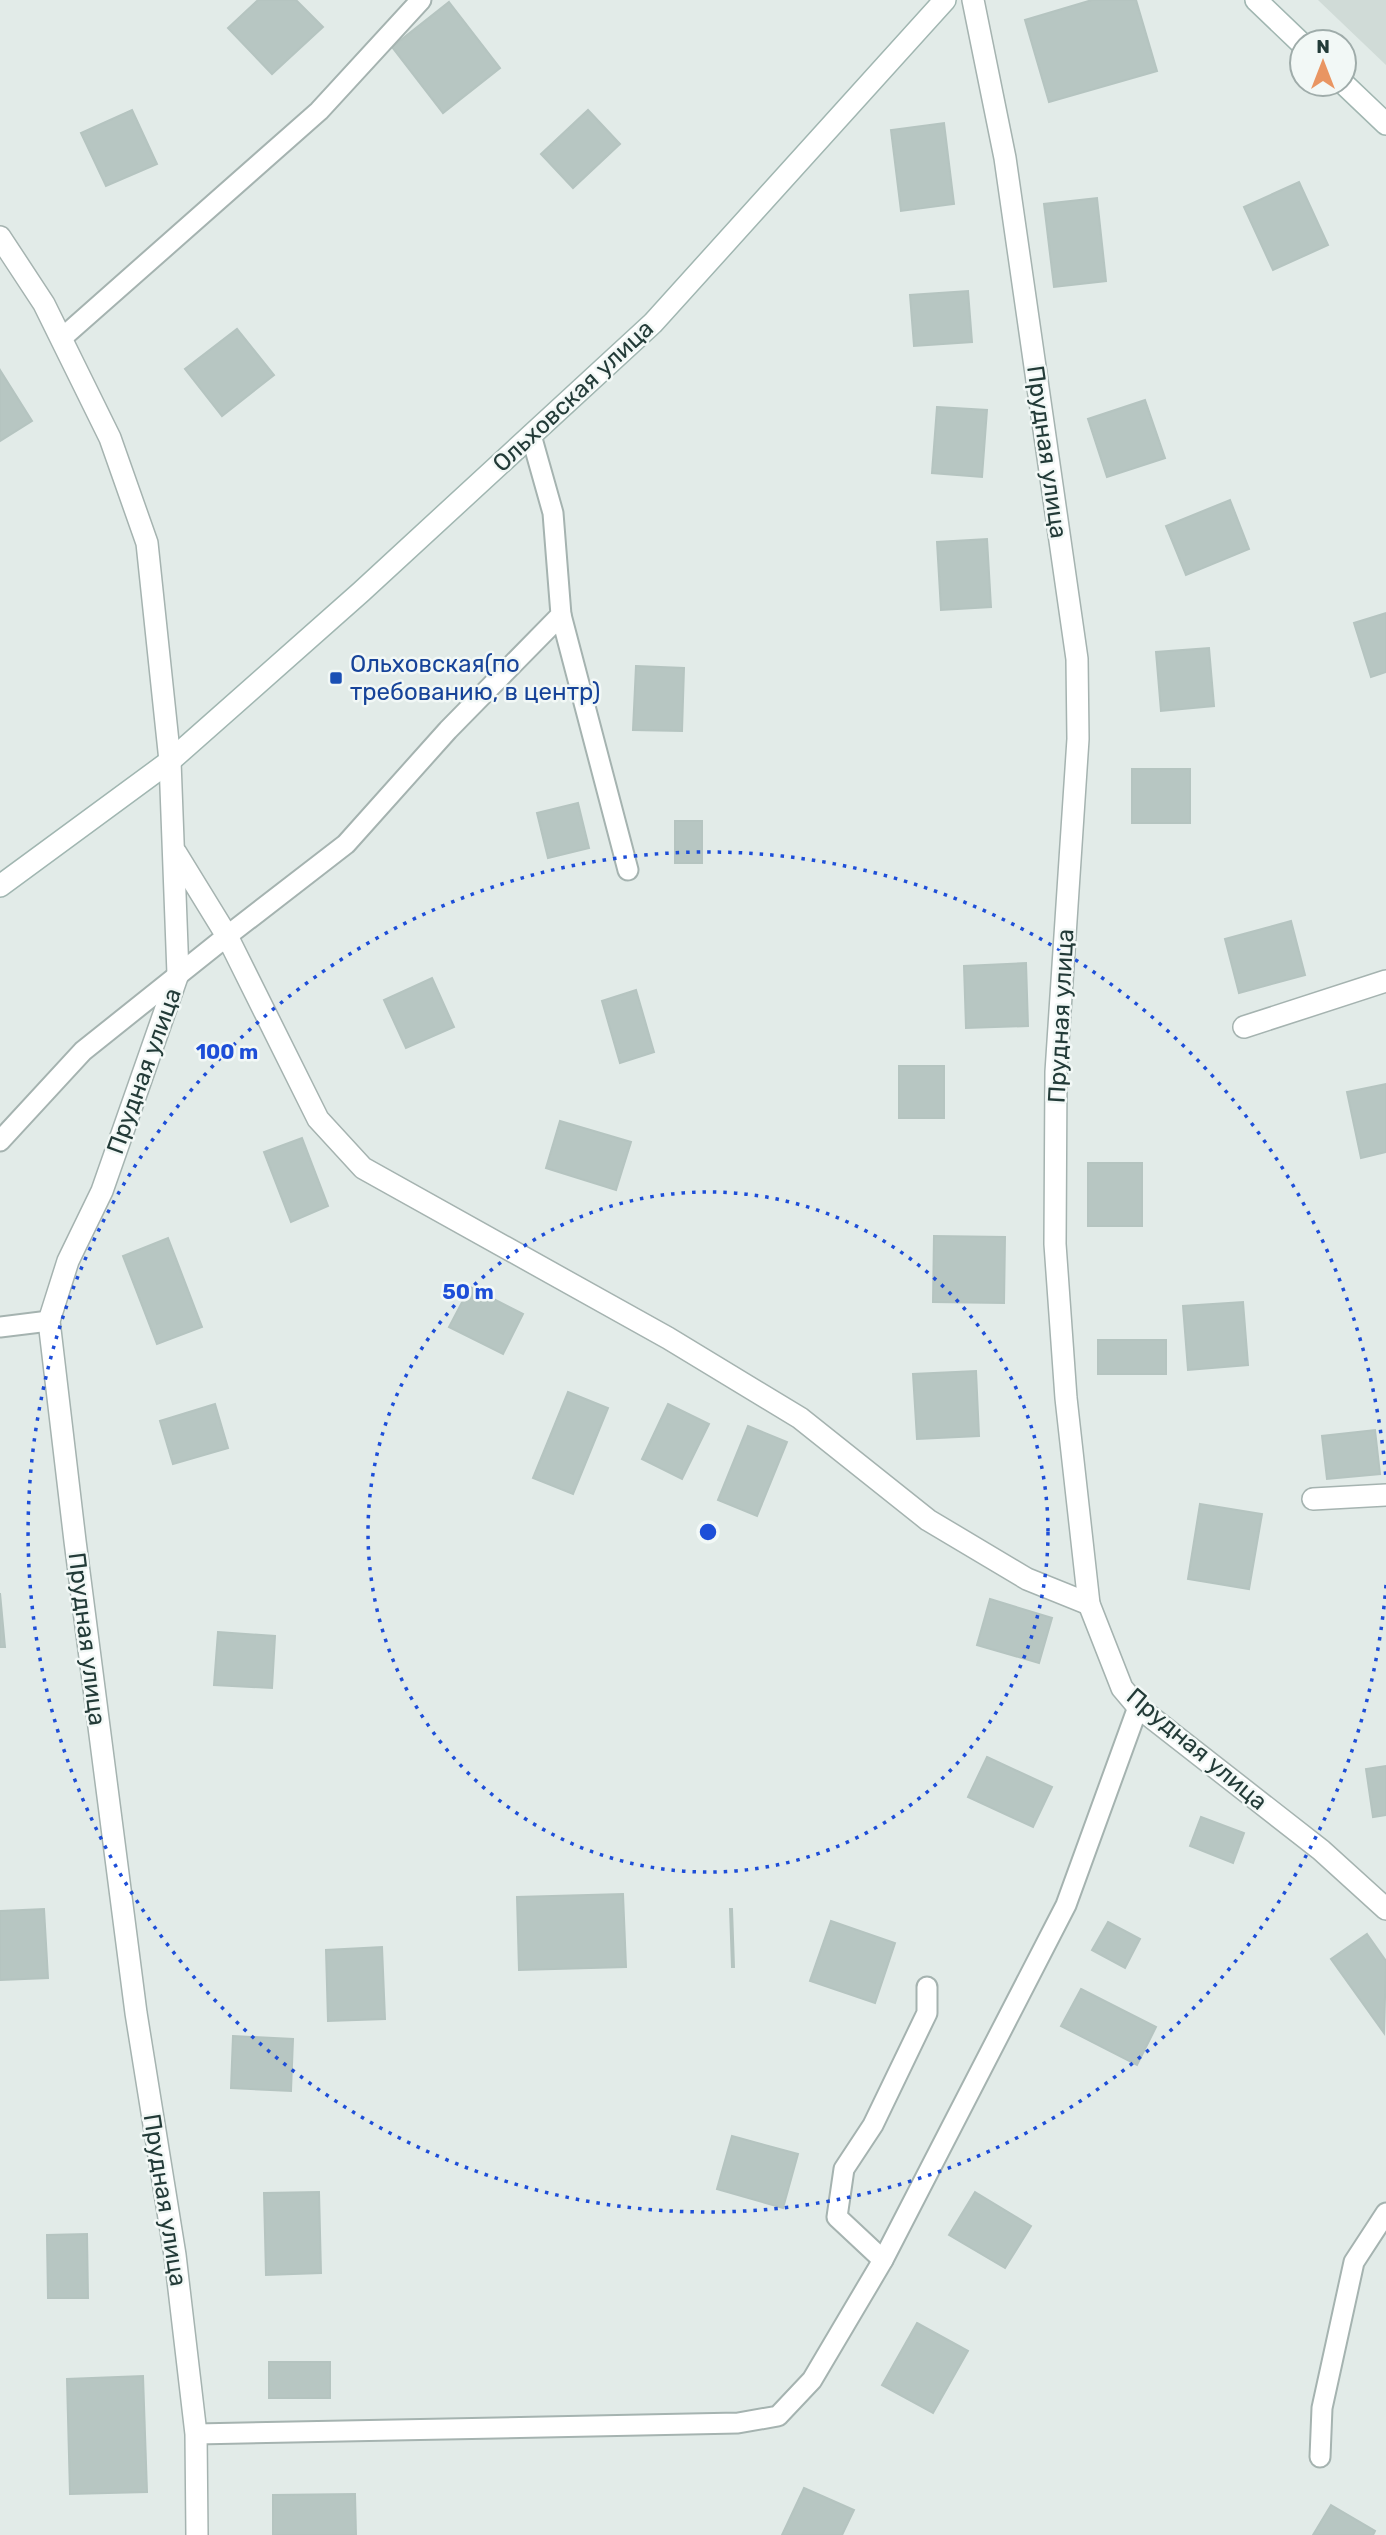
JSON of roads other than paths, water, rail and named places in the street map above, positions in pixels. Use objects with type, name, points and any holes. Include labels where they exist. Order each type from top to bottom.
[{"type":"street","name":"Ольховская улица","points":[[0,886],[170,761],[361,592],[653,323],[945,0]]},
{"type":"street","name":"Прудная улица","points":[[973,0],[1005,158],[1077,659],[1078,740],[1056,1072],[1055,1244],[1066,1398],[1089,1604],[1122,1688],[1138,1707],[1321,1850],[1386,1909]]},
{"type":"street","points":[[1256,0],[1288,31]]},
{"type":"street","points":[[1358,97],[1386,124]]},
{"type":"street","points":[[0,237],[44,304],[62,338],[110,438],[147,543],[170,761]]},
{"type":"street","name":"Прудная улица","points":[[170,761],[178,974],[102,1191],[68,1261],[49,1321],[136,2013],[175,2255],[196,2434],[197,2535]]},
{"type":"street","points":[[175,852],[225,939],[318,1119],[363,1168],[668,1338],[800,1418],[928,1520],[1027,1579],[1089,1604]]},
{"type":"street","points":[[1244,1027],[1386,981]]},
{"type":"street","points":[[1313,1499],[1386,1495]]},
{"type":"lane","points":[[62,338],[319,111],[421,0]]},
{"type":"lane","points":[[531,435],[553,513],[561,615],[628,870]]},
{"type":"lane","points":[[0,1140],[83,1051],[346,844],[448,730],[561,615]]},
{"type":"lane","points":[[0,1327],[49,1321]]},
{"type":"lane","points":[[196,2434],[738,2423],[778,2416],[813,2380],[883,2260],[1066,1905],[1138,1707]]},
{"type":"lane","points":[[883,2260],[837,2217],[839,2193],[844,2169],[873,2125],[927,2013],[927,1987]]},
{"type":"lane","points":[[1320,2457],[1322,2408],[1354,2262],[1386,2213]]},
{"type":"place","name":"Ольховская(по требованию, в центр)","points":[[336,678]]}]
